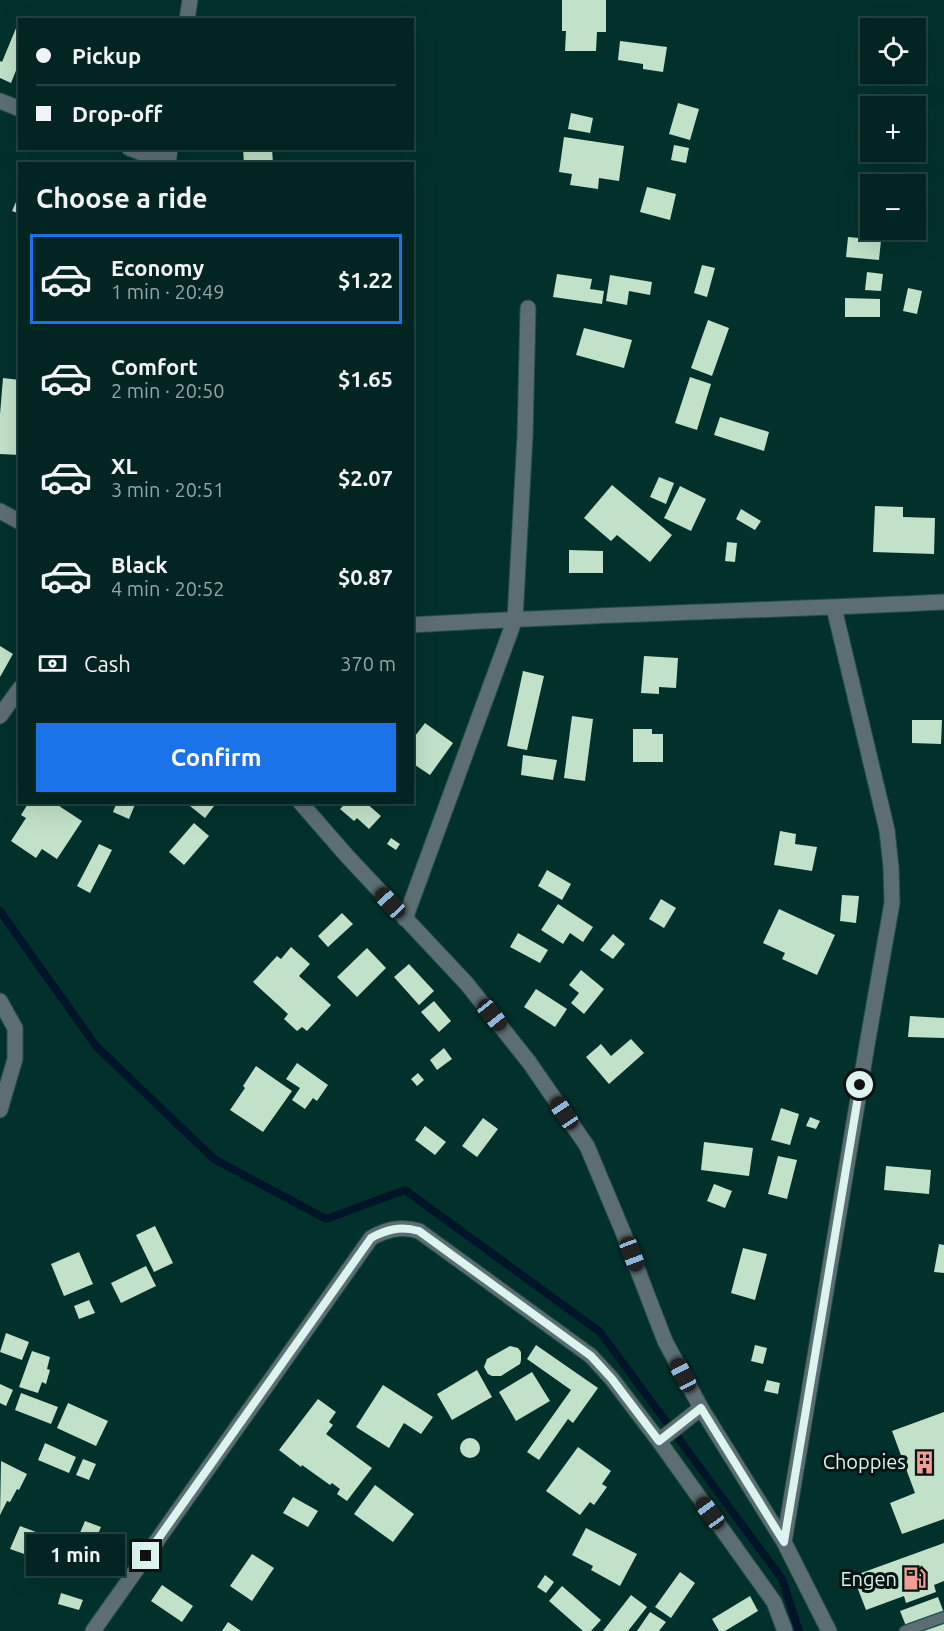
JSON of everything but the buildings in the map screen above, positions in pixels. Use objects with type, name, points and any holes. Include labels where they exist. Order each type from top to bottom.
[{"type":"street","points":[[187,18],[190,0]]},
{"type":"street","points":[[0,102],[18,108]]},
{"type":"street","points":[[134,150],[165,162]]},
{"type":"street","points":[[405,918],[515,619],[525,436],[528,308]]},
{"type":"street","points":[[0,511],[18,521]]},
{"type":"street","points":[[414,625],[944,602]]},
{"type":"street","points":[[784,1542],[892,903],[887,830],[834,608]]},
{"type":"street","points":[[0,716],[18,691]]},
{"type":"street","points":[[302,804],[474,993],[529,1062],[587,1146],[665,1341],[701,1408],[784,1542],[830,1631]]},
{"type":"street","points":[[0,1001],[15,1028],[15,1059],[0,1110]]},
{"type":"street","points":[[93,1631],[371,1238],[382,1232],[407,1228],[419,1231],[591,1356],[612,1379],[659,1441],[774,1602],[785,1631]]},
{"type":"street","points":[[659,1441],[701,1408]]},
{"type":"lane","points":[[905,1631],[944,1617]]},
{"type":"waterway","points":[[0,911],[96,1046],[214,1159],[326,1219],[405,1190],[600,1332],[782,1579],[799,1631]]},
{"type":"place","name":"Choppies","points":[[924,1462]]},
{"type":"place","name":"Engen","points":[[915,1579]]},
{"type":"route","points":[[146,1556],[371,1238],[382,1232],[407,1228],[419,1231],[591,1356],[612,1379],[659,1441],[701,1408],[784,1542],[860,1085]]}]
